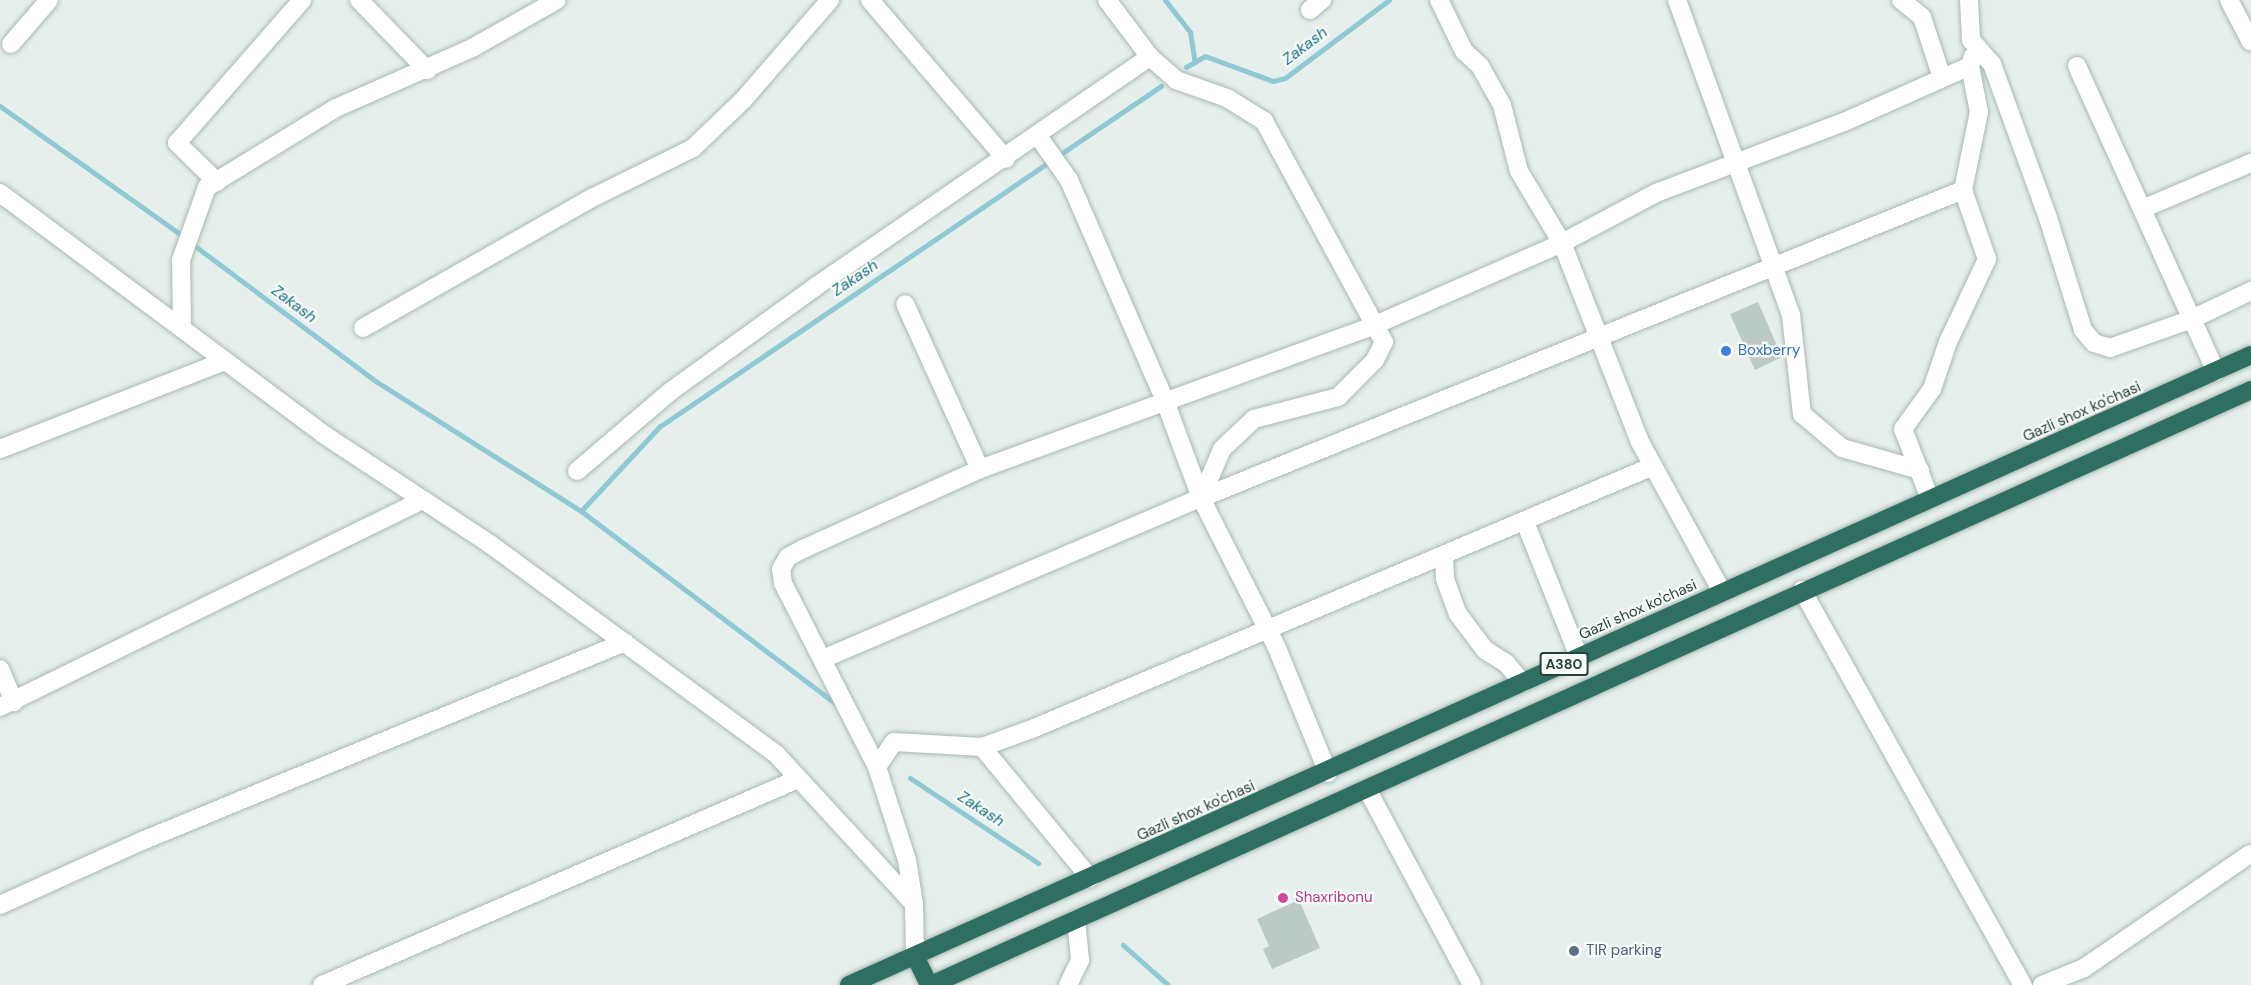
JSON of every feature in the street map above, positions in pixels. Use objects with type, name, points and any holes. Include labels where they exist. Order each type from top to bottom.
[{"type":"highway","name":"Gazli shox ko'chasi","points":[[880,979],[915,956],[1328,773],[1722,592],[2251,356]]},
{"type":"highway","name":"A380","points":[[930,985],[1802,590],[2251,390]]},
{"type":"highway","points":[[915,956],[930,985]]},
{"type":"highway","name":"A380","points":[[849,985],[880,979]]},
{"type":"lane","points":[[11,44],[49,0]]},
{"type":"lane","points":[[212,185],[177,143],[302,0]]},
{"type":"lane","points":[[359,0],[427,70]]},
{"type":"lane","points":[[182,328],[181,260],[212,185],[336,108],[427,70],[557,0]]},
{"type":"lane","points":[[363,328],[594,197],[693,148],[743,100],[830,0]]},
{"type":"lane","points":[[870,0],[1006,159]]},
{"type":"lane","points":[[1107,0],[1150,57],[1176,80],[1227,98],[1264,121],[1384,342],[1360,375],[1338,397],[1254,419],[1222,449],[1201,498]]},
{"type":"lane","points":[[1677,0],[1732,162],[1791,315],[1802,414],[1842,448],[1920,470]]},
{"type":"lane","points":[[1901,0],[1922,17],[1942,78]]},
{"type":"lane","points":[[1969,0],[1971,40],[1992,64],[2048,218],[2083,330],[2094,343],[2110,348],[2193,319],[2251,291]]},
{"type":"lane","points":[[2229,0],[2251,42]]},
{"type":"lane","points":[[1440,1],[1464,51],[1480,66],[1503,105],[1519,171],[1562,243],[1640,442],[1722,592]]},
{"type":"lane","points":[[1930,499],[1903,429],[1932,389],[1948,342],[1987,259],[1963,189],[1979,112],[1970,66],[1976,46]]},
{"type":"lane","points":[[577,471],[681,384],[1006,159],[1041,140],[1150,57]]},
{"type":"lane","points":[[915,956],[914,904],[908,860],[877,767],[825,658],[783,583],[781,569],[789,557],[980,469],[1375,325],[1562,243],[1656,193],[1732,162],[1844,122],[1970,66]]},
{"type":"lane","points":[[2077,66],[2216,372]]},
{"type":"lane","points":[[1041,140],[1069,180],[1165,401],[1201,498],[1267,628],[1328,773]]},
{"type":"lane","points":[[2142,209],[2251,163]]},
{"type":"lane","points":[[825,658],[1201,498],[1963,189]]},
{"type":"lane","points":[[0,193],[224,361],[625,642],[777,755],[914,904]]},
{"type":"lane","points":[[905,304],[980,469]]},
{"type":"lane","points":[[0,449],[224,361]]},
{"type":"lane","points":[[877,767],[894,742],[982,747],[1444,557],[1653,466]]},
{"type":"lane","points":[[0,669],[7,705],[237,587],[423,500]]},
{"type":"lane","points":[[1525,522],[1579,657]]},
{"type":"lane","points":[[1444,557],[1445,579],[1458,614],[1485,650],[1506,663],[1523,683]]},
{"type":"lane","points":[[1802,590],[2023,985]]},
{"type":"lane","points":[[0,905],[142,841],[625,642]]},
{"type":"lane","points":[[982,747],[1090,878]]},
{"type":"lane","points":[[322,985],[798,779]]},
{"type":"lane","points":[[1367,789],[1472,985]]},
{"type":"lane","points":[[2042,985],[2084,968],[2250,854]]},
{"type":"lane","points":[[1068,985],[1080,960],[1076,919]]},
{"type":"building","points":[[1758,302],[1782,357],[1755,370],[1730,314]]},
{"type":"building","points":[[1299,900],[1320,948],[1272,969],[1263,949],[1269,946],[1257,919]]},
{"type":"waterway","name":"Zakash","points":[[1165,0],[1190,32],[1195,62]]},
{"type":"waterway","name":"Zakash","points":[[1186,67],[1205,56],[1273,81],[1285,78],[1389,0]]},
{"type":"waterway","name":"Zakash","points":[[581,511],[659,427],[1161,86]]},
{"type":"waterway","name":"Zakash","points":[[0,106],[184,237]]},
{"type":"waterway","name":"Zakash","points":[[191,243],[377,382],[581,511],[834,702]]},
{"type":"waterway","name":"Zakash","points":[[910,778],[1038,863]]},
{"type":"waterway","name":"Zakash","points":[[1123,945],[1168,985]]},
{"type":"place","name":"Boxberry","points":[[1726,351]]},
{"type":"place","name":"Shaxribonu","points":[[1283,898]]},
{"type":"place","name":"TIR parking","points":[[1574,951]]}]
